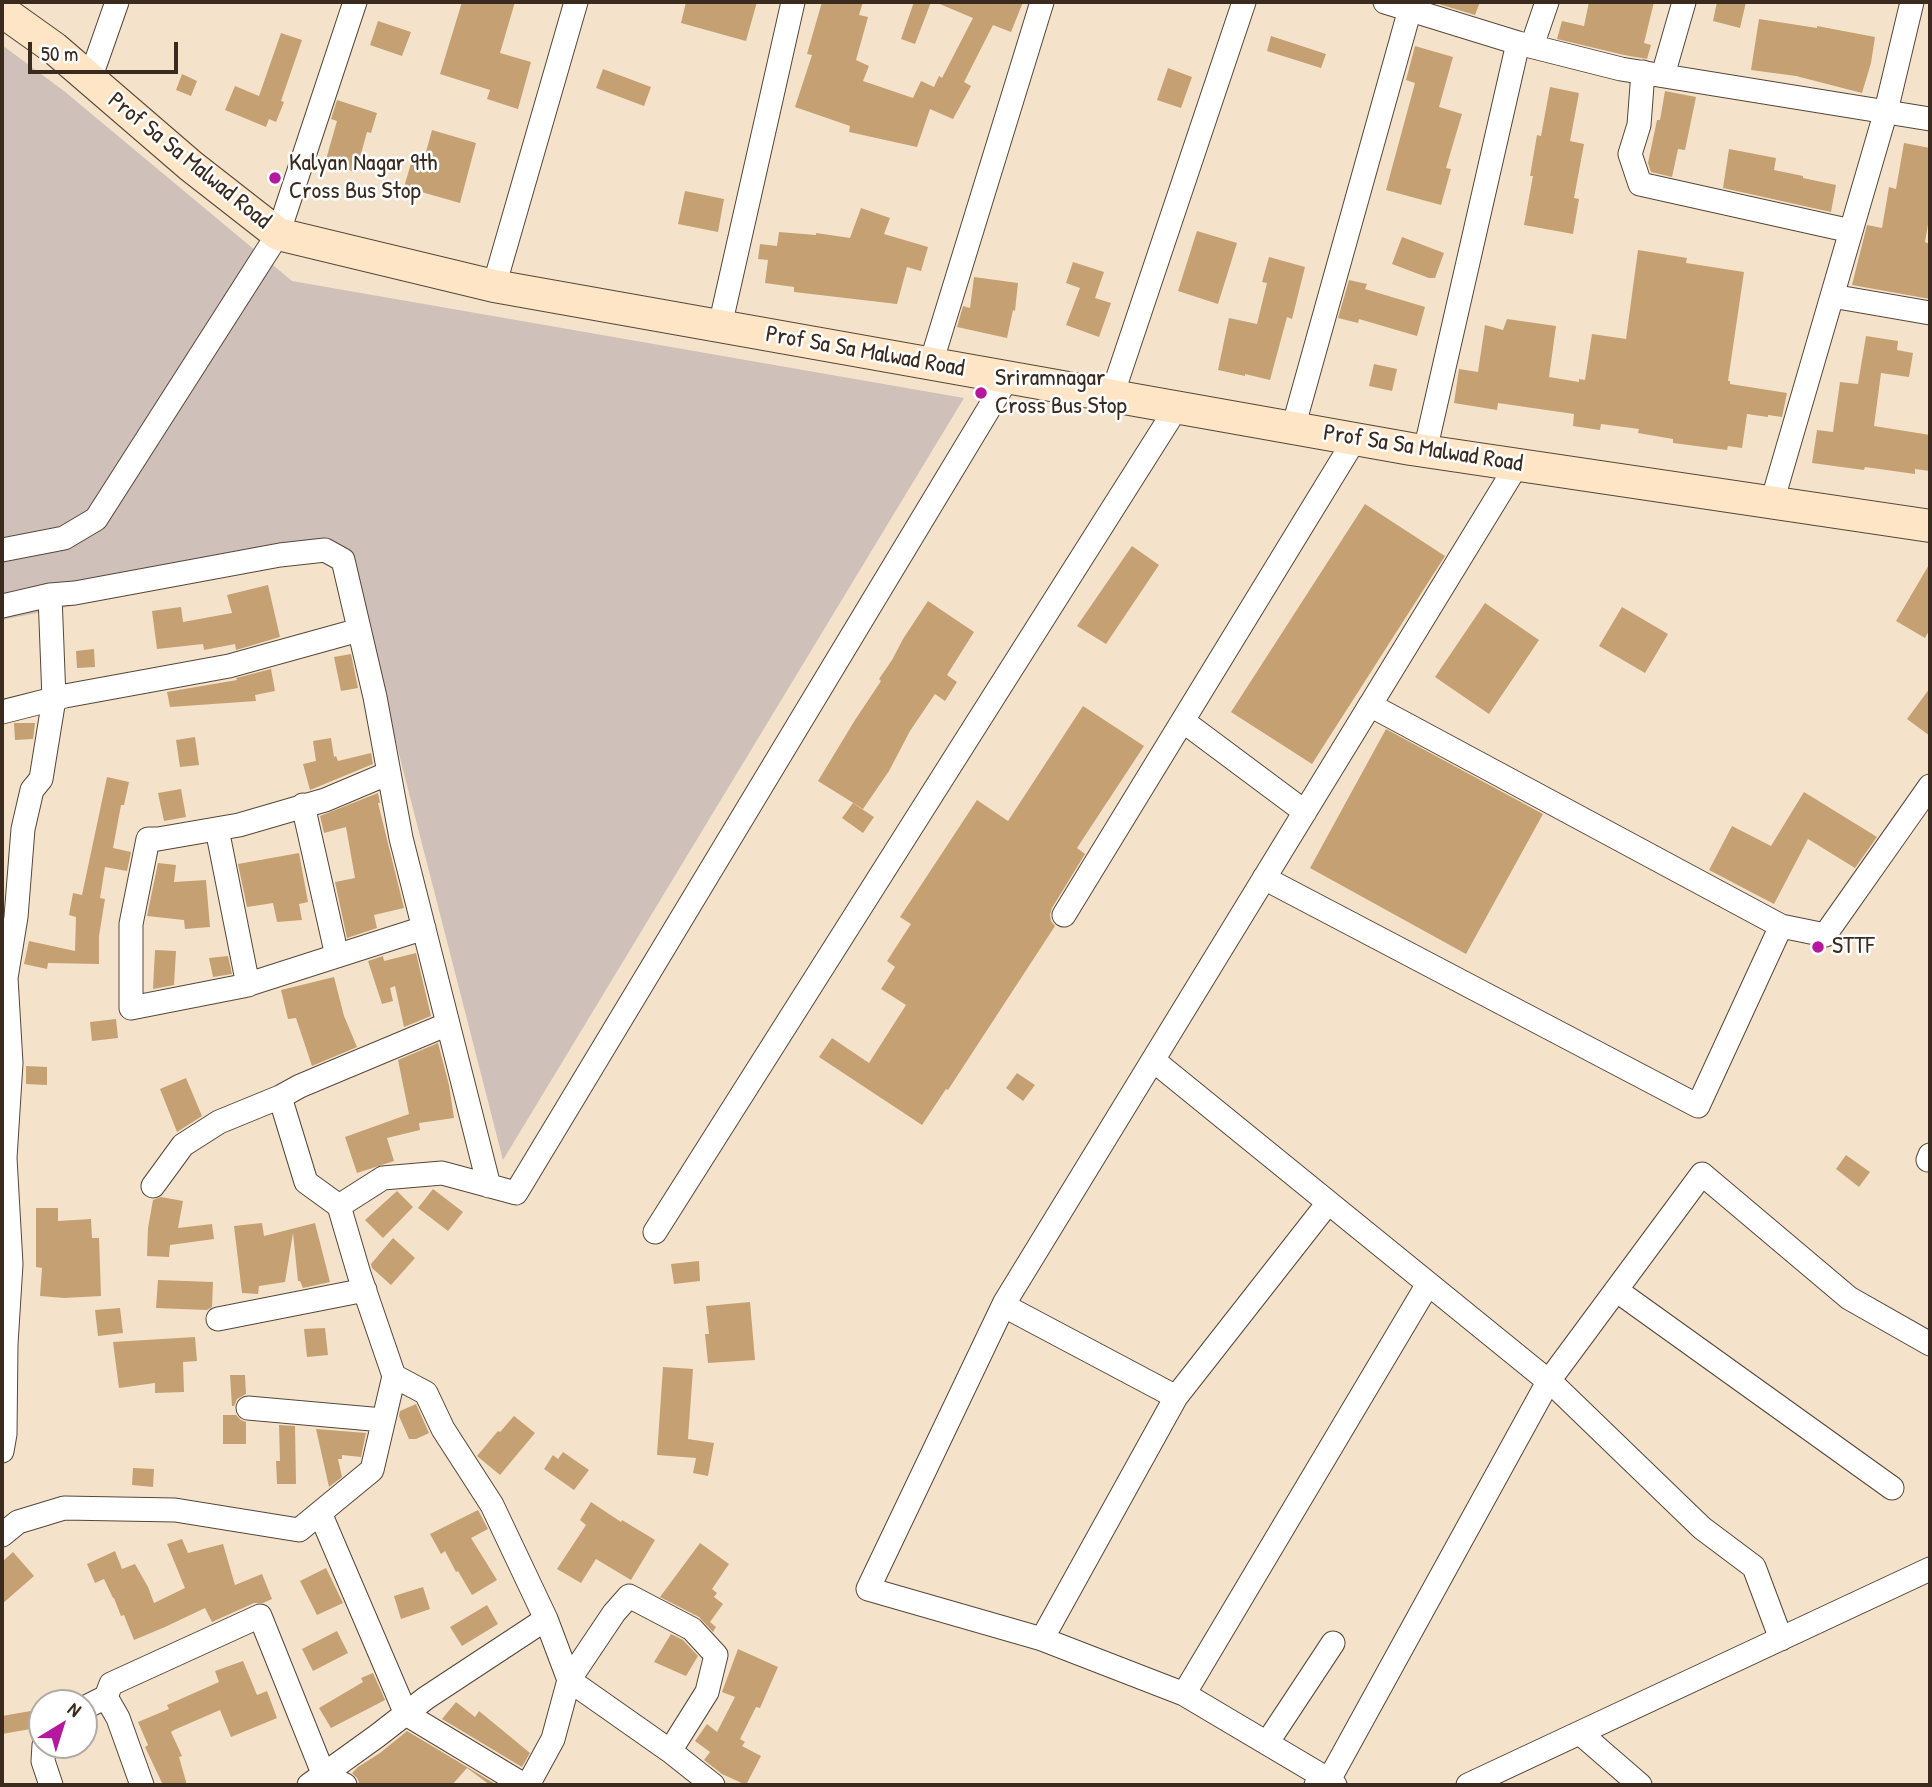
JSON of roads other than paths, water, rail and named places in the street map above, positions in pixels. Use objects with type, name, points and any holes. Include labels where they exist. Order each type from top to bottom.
[{"type":"street","points":[[90,79],[117,2]]},
{"type":"street","points":[[2,550],[64,538],[96,519],[278,234],[355,2]]},
{"type":"street","points":[[494,286],[576,2]]},
{"type":"street","points":[[720,326],[793,2]]},
{"type":"street","points":[[931,363],[1042,2]]},
{"type":"street","points":[[1112,396],[1244,2]]},
{"type":"street","points":[[1385,2],[1411,6],[1525,44],[1621,69],[1930,119]]},
{"type":"street","points":[[1425,451],[1525,44],[1547,2]]},
{"type":"street","points":[[1684,2],[1653,74],[1630,154],[1640,184],[1851,231]]},
{"type":"street","points":[[1772,502],[1886,111],[1912,2]]},
{"type":"street","points":[[1293,428],[1411,6]]},
{"type":"street","name":"Prof Sa Sa Malwad Road","points":[[2,11],[54,48],[191,166],[278,234],[494,286],[1355,439],[1930,526]]},
{"type":"street","points":[[1832,296],[1930,313]]},
{"type":"street","points":[[340,1206],[383,1178],[442,1173],[516,1193],[1008,377]]},
{"type":"street","points":[[656,1232],[1177,407]]},
{"type":"street","points":[[1064,915],[1355,439]]},
{"type":"street","points":[[1517,465],[1005,1302],[867,1589],[1042,1639],[1184,1694],[1267,1743],[1326,1783],[1548,1382],[1702,1174],[1849,1298],[1930,1344]]},
{"type":"street","points":[[2,606],[50,595],[75,593],[280,555],[325,550],[342,560],[375,697],[401,838],[489,1186]]},
{"type":"street","points":[[2,1451],[12,1264],[5,1158],[10,1063],[6,978],[16,917],[23,829],[32,790],[41,779],[54,699],[50,595]]},
{"type":"street","points":[[2,712],[54,699],[229,666],[359,629]]},
{"type":"street","points":[[1370,705],[1781,926],[1825,934],[1930,786]]},
{"type":"street","points":[[1183,721],[1305,811]]},
{"type":"street","points":[[389,774],[325,800],[239,825],[148,839],[131,924],[131,1008],[248,985],[424,928]]},
{"type":"street","points":[[303,805],[337,956]]},
{"type":"street","points":[[217,829],[248,985]]},
{"type":"street","points":[[1264,878],[1698,1106],[1781,926]]},
{"type":"street","points":[[153,1186],[183,1145],[219,1122],[448,1024]]},
{"type":"street","points":[[1153,1060],[1548,1382],[1702,1528],[1754,1567],[1781,1639]]},
{"type":"street","points":[[2,1535],[18,1522],[64,1508],[175,1510],[299,1531],[372,1469],[394,1376],[340,1206],[306,1182],[280,1097]]},
{"type":"street","points":[[1042,1639],[1177,1397],[1328,1203]]},
{"type":"street","points":[[1184,1694],[1428,1284]]},
{"type":"street","points":[[218,1319],[365,1290]]},
{"type":"street","points":[[1616,1290],[1892,1488]]},
{"type":"street","points":[[1014,1311],[1177,1397]]},
{"type":"street","points":[[394,1376],[426,1393],[443,1429],[492,1505],[546,1619],[569,1680],[670,1751],[713,1785]]},
{"type":"street","points":[[248,1408],[383,1420]]},
{"type":"street","points":[[320,1513],[406,1714],[526,1785],[553,1739],[569,1680],[614,1613],[629,1596],[692,1629],[716,1655],[706,1692],[670,1751]]},
{"type":"street","points":[[1468,1785],[1930,1569]]},
{"type":"street","points":[[98,1701],[106,1697],[111,1684],[260,1616],[316,1779]]},
{"type":"street","points":[[316,1779],[426,1698],[546,1619]]},
{"type":"street","points":[[1267,1743],[1333,1643]]},
{"type":"street","points":[[106,1697],[118,1718],[142,1785]]},
{"type":"street","points":[[1580,1733],[1640,1785]]},
{"type":"street","points":[[43,1759],[51,1785]]},
{"type":"street","points":[[316,1779],[345,1785]]},
{"type":"place","name":"Kalyan Nagar 9th Cross Bus Stop","points":[[275,178]]},
{"type":"place","name":"Sriramnagar Cross Bus Stop","points":[[981,393]]},
{"type":"place","name":"STTF","points":[[1818,947]]}]
